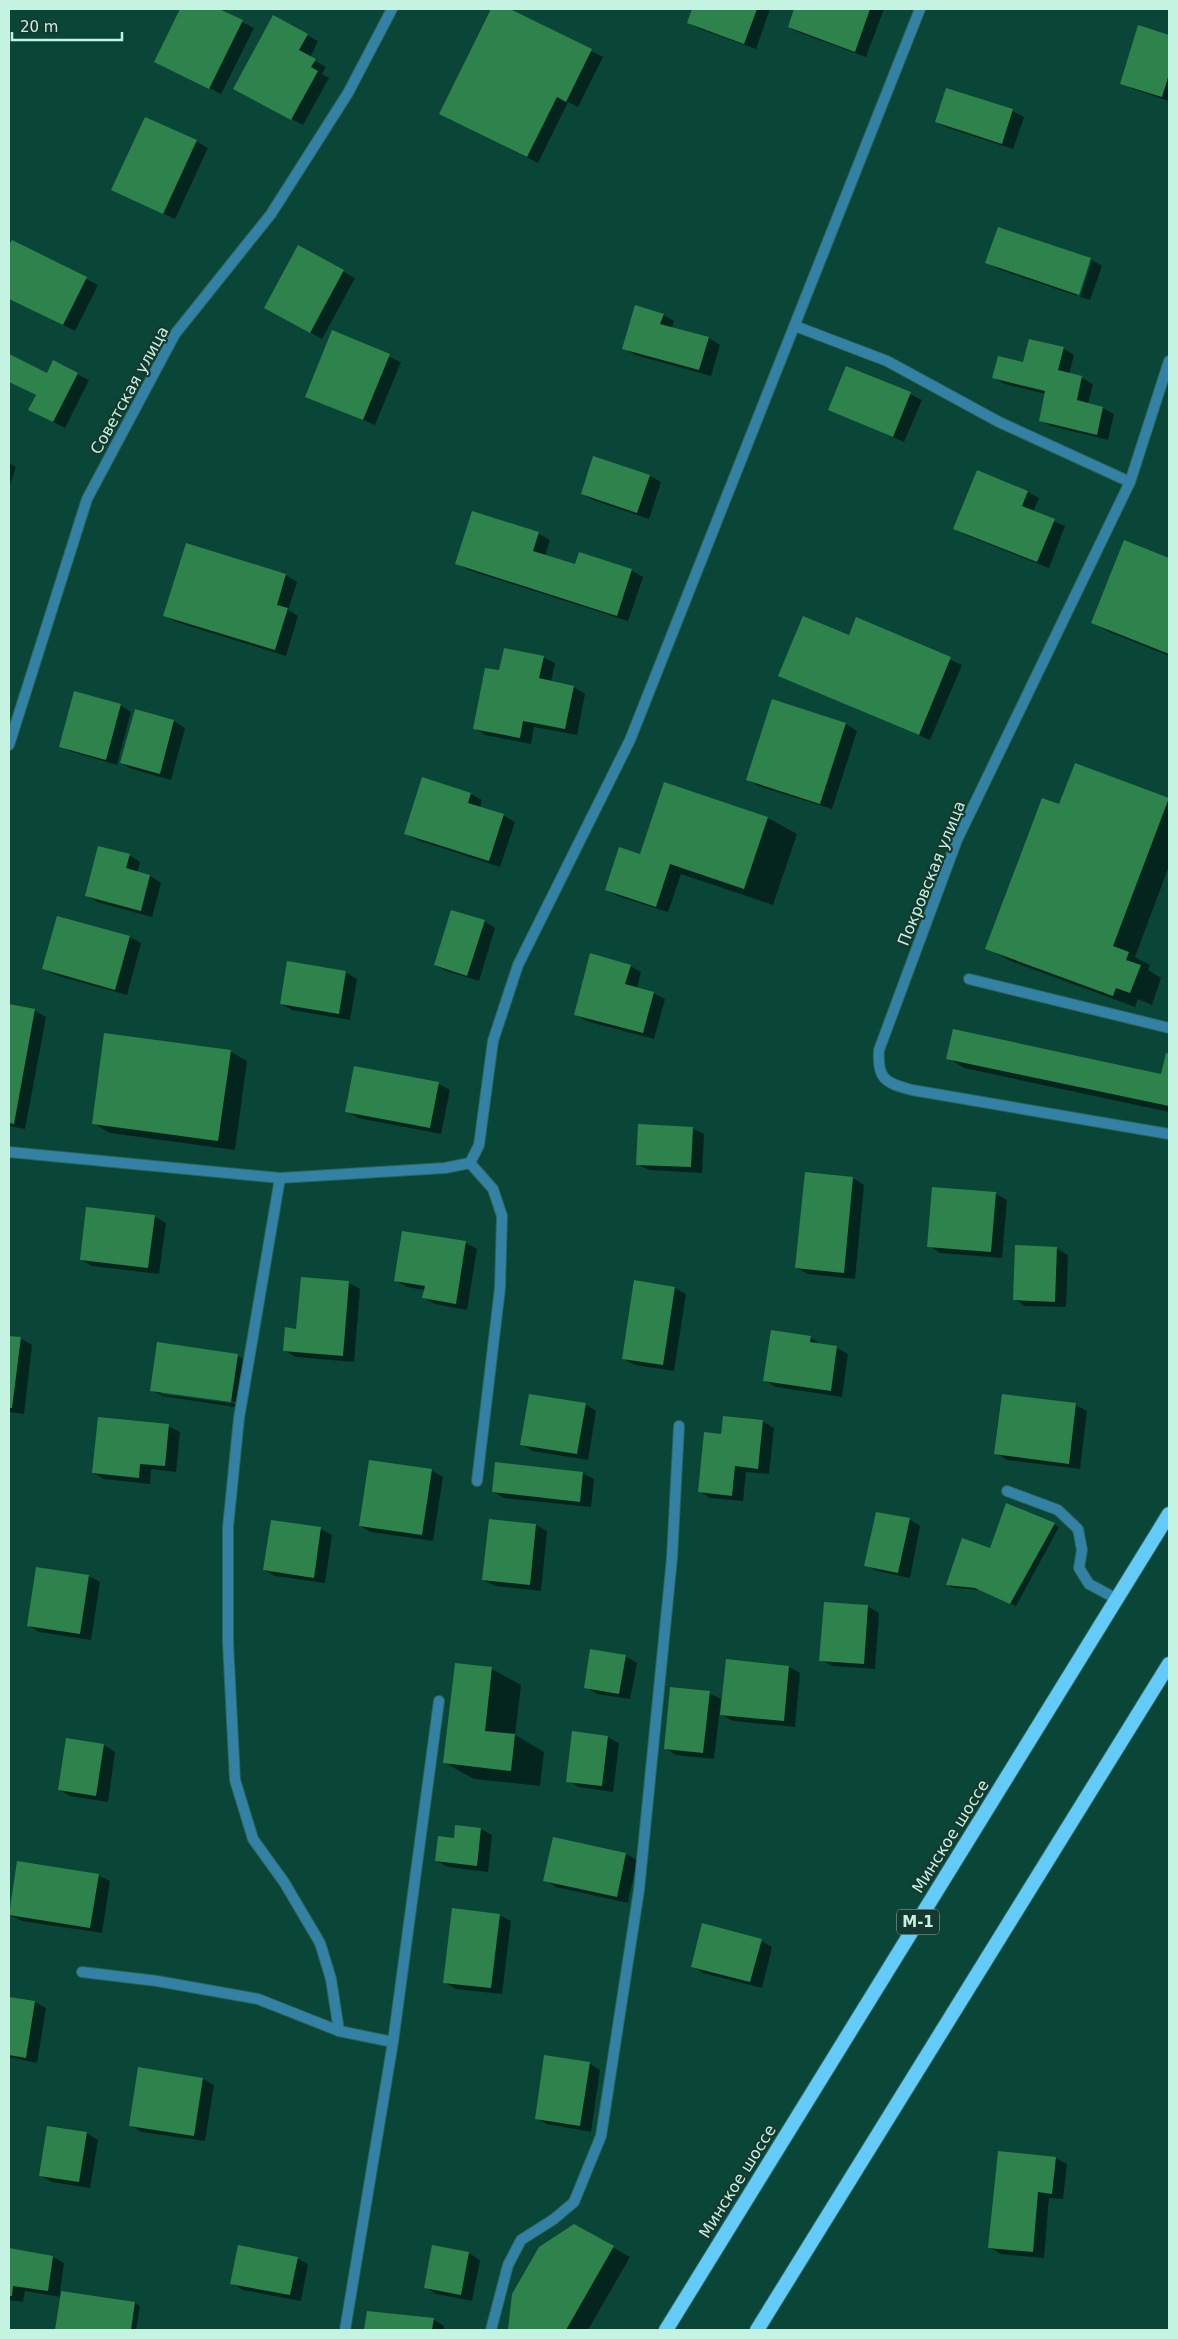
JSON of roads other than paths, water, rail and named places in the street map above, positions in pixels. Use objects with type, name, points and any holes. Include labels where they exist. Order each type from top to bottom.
[{"type":"highway","name":"Минское шоссе","points":[[666,2330],[1169,1514]]},
{"type":"highway","points":[[757,2330],[1169,1664]]},
{"type":"street","name":"Советская улица","points":[[9,744],[11,731],[87,499],[175,334],[271,214],[348,93],[392,9]]},
{"type":"street","points":[[470,1163],[479,1145],[493,1041],[518,965],[630,740],[920,9]]},
{"type":"street","points":[[795,326],[887,361],[999,422],[1130,482]]},
{"type":"street","name":"Покровская улица","points":[[1169,361],[1130,482],[957,840],[879,1050],[878,1066],[883,1078],[895,1086],[912,1090],[1169,1134]]},
{"type":"street","points":[[969,979],[1169,1028]]},
{"type":"street","points":[[9,1152],[280,1178],[445,1168],[470,1163]]},
{"type":"street","points":[[470,1163],[493,1189],[502,1216],[500,1288],[477,1481]]},
{"type":"street","points":[[280,1178],[239,1418],[228,1528],[228,1644],[235,1780],[253,1839],[284,1882],[320,1943],[331,1979],[339,2032]]},
{"type":"street","points":[[491,2330],[508,2265],[521,2240],[554,2219],[574,2202],[601,2136],[639,1890],[672,1558],[679,1426]]},
{"type":"street","points":[[1007,1491],[1058,1510],[1078,1529],[1082,1550],[1080,1568],[1088,1584],[1117,1599]]},
{"type":"street","points":[[345,2330],[393,2042],[439,1701]]},
{"type":"street","points":[[82,1972],[157,1980],[258,1999],[339,2032],[393,2042]]}]
